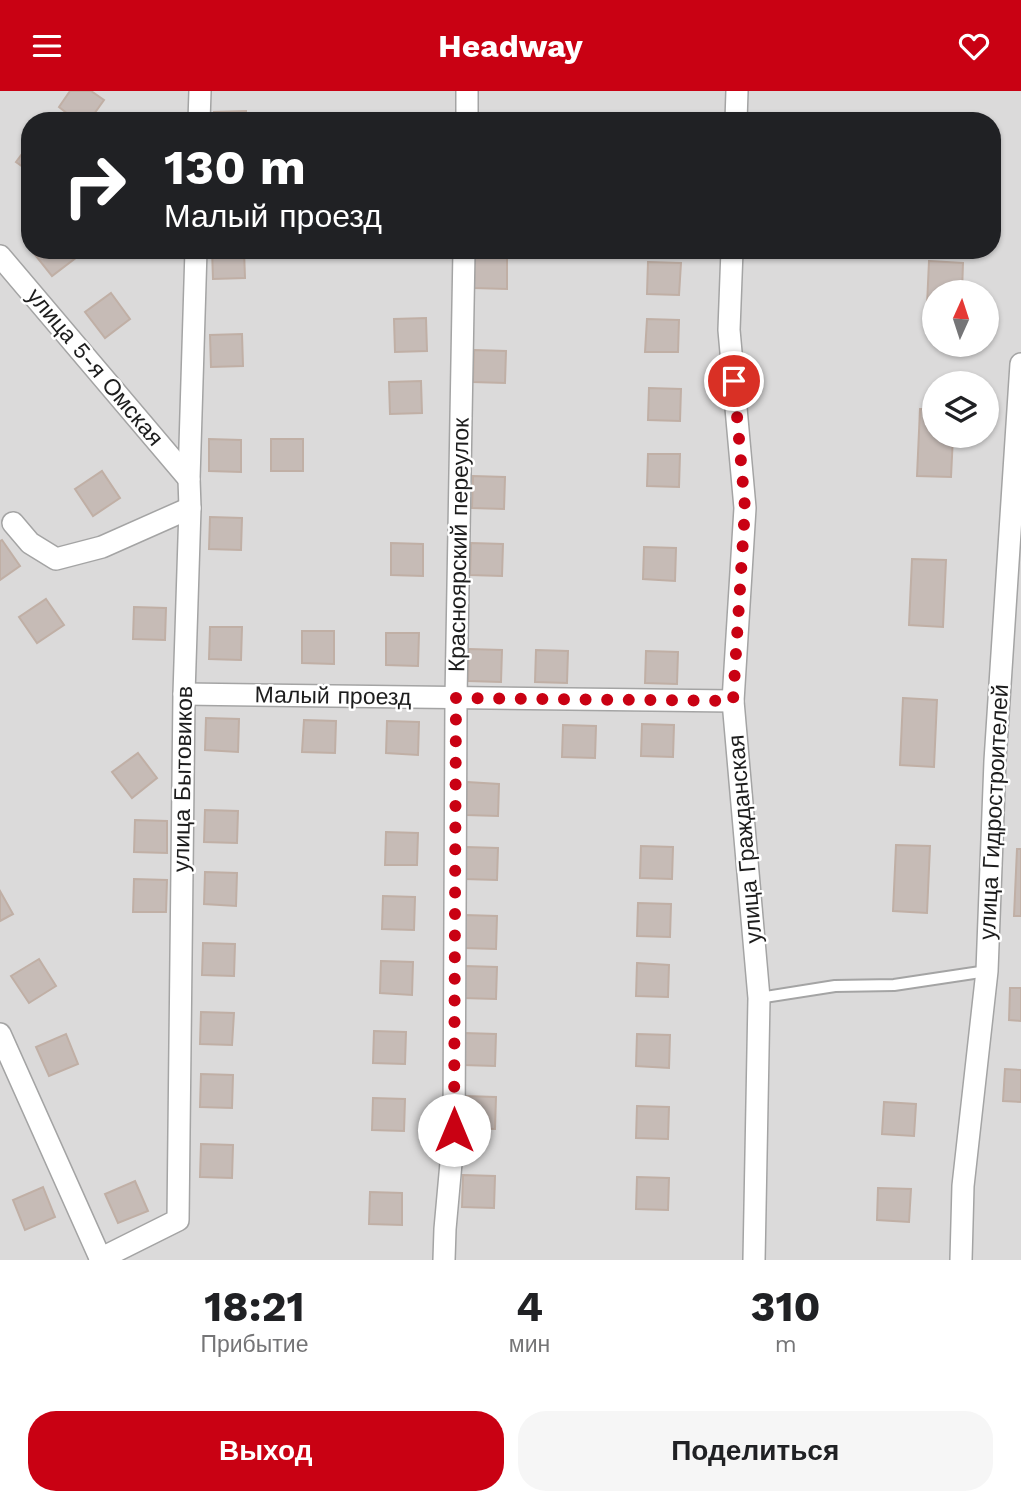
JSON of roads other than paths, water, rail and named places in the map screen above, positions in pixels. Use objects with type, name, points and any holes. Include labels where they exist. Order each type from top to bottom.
[{"type":"street","points":[[199,112],[200,91]]},
{"type":"street","points":[[467,91],[467,112]]},
{"type":"street","points":[[736,112],[737,91]]},
{"type":"street","name":"улица 5-я Омская","points":[[0,255],[190,479]]},
{"type":"street","name":"улица Бытовиков","points":[[101,1259],[178,1220],[184,694],[196,259]]},
{"type":"street","name":"Красноярский переулок","points":[[444,1260],[454,1130],[456,698],[464,259]]},
{"type":"street","name":"улица Гражданская","points":[[733,259],[729,330],[745,508],[733,701],[760,998],[754,1260]]},
{"type":"street","name":"улица Гидростроителей","points":[[961,1260],[963,1186],[987,971],[995,761],[1021,363]]},
{"type":"street","points":[[13,523],[30,543],[56,559],[102,547],[190,508]]},
{"type":"street","name":"Малый проезд","points":[[184,694],[733,701]]},
{"type":"street","points":[[0,1034],[101,1259]]},
{"type":"lane","points":[[760,998],[835,986],[894,985],[987,971]]}]
